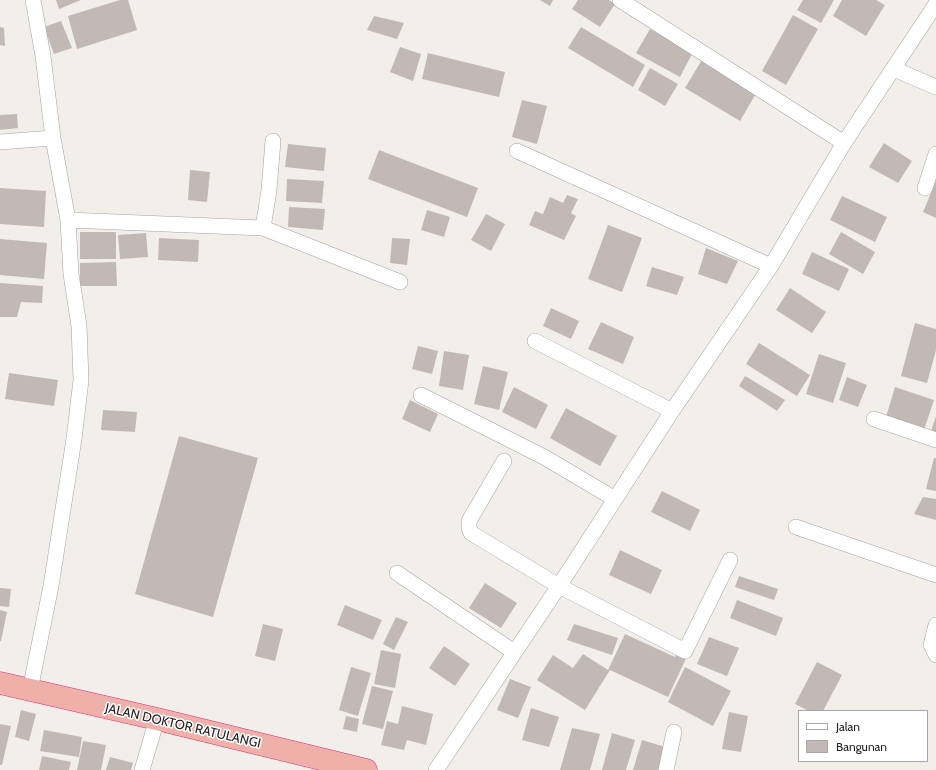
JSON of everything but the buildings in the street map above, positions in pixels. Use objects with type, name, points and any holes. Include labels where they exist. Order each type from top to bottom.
[{"type":"highway","name":"JALAN DOKTOR RATULANGI","points":[[0,683],[157,719],[366,770]]},
{"type":"street","points":[[30,690],[52,586],[74,439],[81,380],[79,326],[71,274],[68,220],[53,138],[44,56],[33,0]]},
{"type":"street","points":[[620,0],[844,143]]},
{"type":"street","points":[[436,770],[559,586],[672,411],[771,266],[844,143],[936,4]]},
{"type":"street","points":[[894,69],[936,87]]},
{"type":"street","points":[[0,142],[53,138]]},
{"type":"street","points":[[262,228],[269,190],[273,141]]},
{"type":"street","points":[[517,151],[771,266]]},
{"type":"street","points":[[925,188],[936,154]]},
{"type":"street","points":[[68,220],[262,228],[400,282]]},
{"type":"street","points":[[535,341],[672,411]]},
{"type":"street","points":[[422,395],[544,458],[615,499]]},
{"type":"street","points":[[874,419],[936,440]]},
{"type":"street","points":[[504,461],[470,521],[468,528],[471,533],[559,586],[685,651],[730,560]]},
{"type":"street","points":[[796,527],[936,575]]},
{"type":"street","points":[[397,573],[514,652]]},
{"type":"street","points":[[936,625],[931,645],[936,655]]},
{"type":"street","points":[[142,770],[157,719]]},
{"type":"street","points":[[666,770],[674,732]]}]
